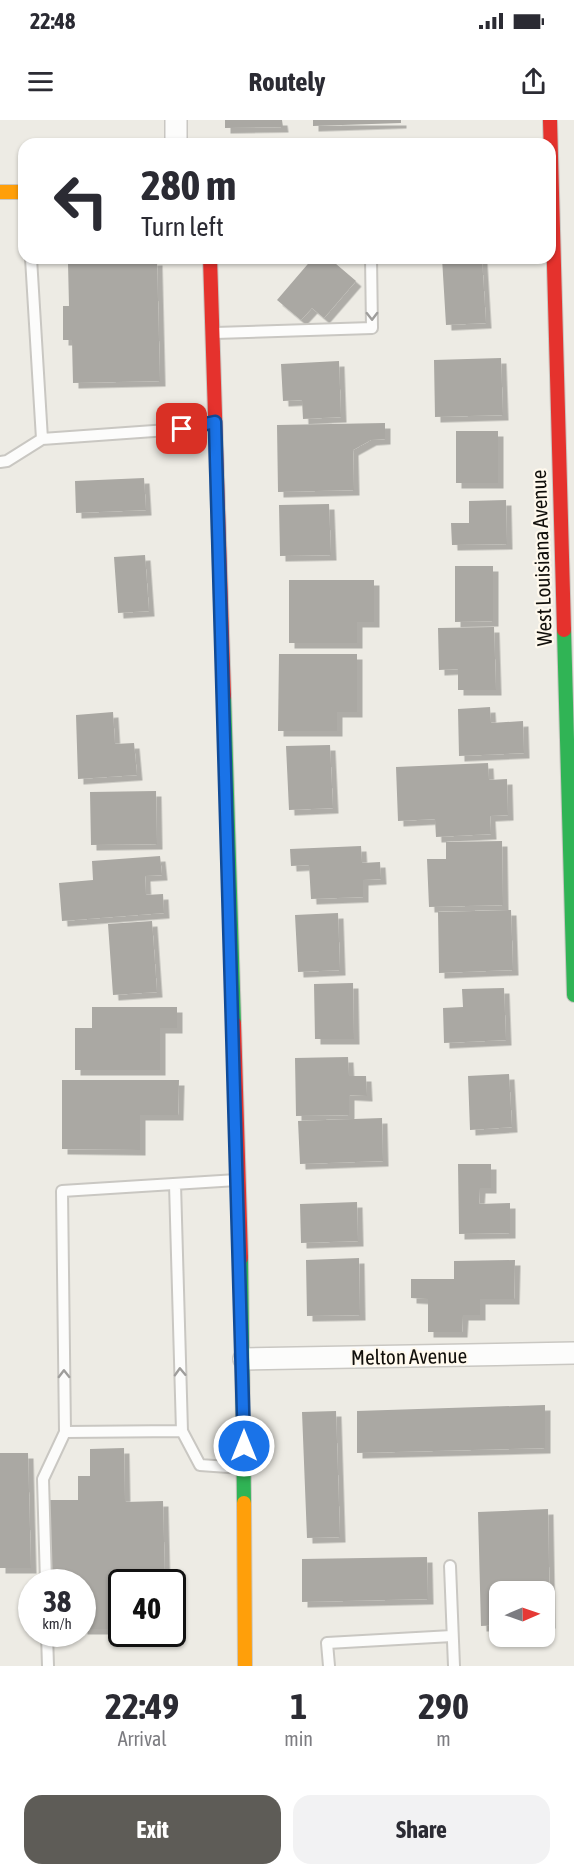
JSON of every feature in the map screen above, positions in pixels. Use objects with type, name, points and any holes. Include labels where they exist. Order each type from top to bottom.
[{"type":"street","points":[[176,120],[176,138]]},
{"type":"street","name":"West Louisiana Avenue","points":[[550,120],[552,138]]},
{"type":"street","points":[[0,192],[18,192]]},
{"type":"street","name":"West Louisiana Avenue","points":[[556,223],[574,995]]},
{"type":"street","points":[[210,264],[244,1359],[245,1666]]},
{"type":"street","name":"Melton Avenue","points":[[244,1359],[574,1353]]},
{"type":"lane","points":[[31,264],[42,439]]},
{"type":"lane","points":[[212,333],[372,328],[371,264]]},
{"type":"lane","points":[[0,462],[7,461],[42,439],[182,429],[215,422]]},
{"type":"lane","points":[[46,1569],[43,1479],[65,1432],[62,1191],[238,1180]]},
{"type":"lane","points":[[175,1184],[182,1431],[200,1465],[244,1468]]},
{"type":"lane","points":[[65,1432],[182,1431]]},
{"type":"lane","points":[[450,1566],[454,1666]]},
{"type":"lane","points":[[329,1666],[327,1643],[452,1635]]},
{"type":"lane","points":[[47,1647],[48,1666]]},
{"type":"building","points":[[225,120],[282,120],[283,127],[225,128]]},
{"type":"building","points":[[313,120],[401,120],[401,123],[313,126]]},
{"type":"building","points":[[68,264],[157,264],[160,381],[73,383],[72,340],[63,340],[63,306],[69,306]]},
{"type":"building","points":[[308,264],[336,264],[356,281],[324,318],[312,308],[301,320],[277,300]]},
{"type":"building","points":[[442,264],[482,264],[486,323],[446,325]]},
{"type":"building","points":[[501,358],[503,415],[435,417],[434,360]]},
{"type":"building","points":[[339,361],[341,417],[303,419],[302,400],[283,401],[281,364]]},
{"type":"building","points":[[385,423],[385,439],[371,440],[353,450],[354,490],[278,492],[277,425]]},
{"type":"building","points":[[456,431],[498,431],[498,483],[456,483]]},
{"type":"building","points":[[144,478],[146,510],[76,513],[75,481]]},
{"type":"building","points":[[506,500],[507,544],[452,545],[451,523],[469,523],[469,501]]},
{"type":"building","points":[[329,504],[331,555],[280,556],[279,505]]},
{"type":"building","points":[[145,555],[149,611],[118,613],[114,557]]},
{"type":"building","points":[[455,566],[493,566],[493,621],[455,622]]},
{"type":"building","points":[[289,580],[374,580],[374,622],[357,622],[357,643],[289,643]]},
{"type":"building","points":[[494,627],[496,690],[458,690],[458,669],[439,670],[438,628]]},
{"type":"building","points":[[279,654],[357,654],[357,712],[337,712],[337,731],[278,731]]},
{"type":"building","points":[[490,707],[491,723],[523,721],[524,753],[459,756],[458,709]]},
{"type":"building","points":[[113,712],[115,744],[134,743],[137,775],[78,779],[76,715]]},
{"type":"building","points":[[330,745],[333,808],[289,810],[286,746]]},
{"type":"building","points":[[488,763],[489,780],[507,779],[508,815],[490,816],[491,834],[436,837],[435,819],[398,821],[396,767]]},
{"type":"building","points":[[156,791],[157,844],[91,845],[90,792]]},
{"type":"building","points":[[502,841],[503,905],[429,907],[427,859],[446,859],[446,842]]},
{"type":"building","points":[[361,846],[362,863],[380,862],[381,879],[363,880],[363,897],[311,899],[309,865],[291,866],[290,849]]},
{"type":"building","points":[[160,856],[162,875],[145,876],[146,895],[163,894],[164,913],[62,921],[59,883],[93,880],[92,861]]},
{"type":"building","points":[[511,910],[513,970],[439,973],[438,912]]},
{"type":"building","points":[[338,913],[340,970],[298,972],[295,915]]},
{"type":"building","points":[[152,921],[157,992],[113,995],[108,924]]},
{"type":"building","points":[[353,983],[354,1039],[315,1039],[314,984]]},
{"type":"building","points":[[504,988],[506,1040],[444,1043],[443,1008],[463,1007],[462,989]]},
{"type":"building","points":[[92,1007],[177,1007],[177,1028],[160,1028],[160,1070],[75,1070],[75,1028],[92,1028]]},
{"type":"building","points":[[348,1057],[349,1076],[366,1076],[367,1096],[349,1095],[349,1115],[296,1116],[295,1058]]},
{"type":"building","points":[[509,1074],[512,1127],[470,1130],[468,1076]]},
{"type":"building","points":[[62,1080],[179,1080],[178,1115],[140,1115],[140,1150],[62,1149]]},
{"type":"building","points":[[382,1118],[383,1161],[300,1164],[298,1121]]},
{"type":"building","points":[[458,1164],[491,1164],[491,1188],[480,1188],[479,1204],[510,1203],[510,1233],[459,1234]]},
{"type":"building","points":[[357,1202],[358,1241],[301,1243],[300,1204]]},
{"type":"building","points":[[359,1258],[360,1315],[307,1316],[306,1260]]},
{"type":"building","points":[[515,1260],[514,1299],[480,1299],[480,1315],[463,1315],[462,1332],[428,1332],[428,1299],[411,1298],[411,1279],[454,1279],[454,1261]]},
{"type":"building","points":[[545,1405],[545,1448],[357,1453],[357,1411]]},
{"type":"building","points":[[336,1411],[340,1537],[307,1538],[302,1412]]},
{"type":"building","points":[[124,1448],[125,1502],[163,1501],[165,1569],[108,1569],[108,1629],[96,1629],[96,1569],[51,1569],[49,1500],[78,1500],[78,1476],[90,1476],[90,1449]]},
{"type":"building","points":[[0,1453],[28,1453],[31,1568],[0,1568]]},
{"type":"building","points":[[548,1509],[549,1581],[489,1581],[489,1626],[481,1626],[478,1512]]},
{"type":"building","points":[[427,1557],[428,1599],[302,1602],[302,1559]]},
{"type":"traffic: fast","points":[[564,630],[574,995]]},
{"type":"traffic: fast","points":[[224,696],[234,1023]]},
{"type":"traffic: fast","points":[[241,1258],[244,1503]]},
{"type":"traffic: slow","points":[[0,192],[18,192]]},
{"type":"traffic: slow","points":[[244,1503],[245,1666]]},
{"type":"traffic: jam","points":[[550,120],[550,138]]},
{"type":"traffic: jam","points":[[210,264],[224,696]]},
{"type":"traffic: jam","points":[[554,264],[564,630]]},
{"type":"traffic: jam","points":[[234,1023],[241,1258]]},
{"type":"route","points":[[182,429],[215,422],[243,1336],[244,1446]]}]
